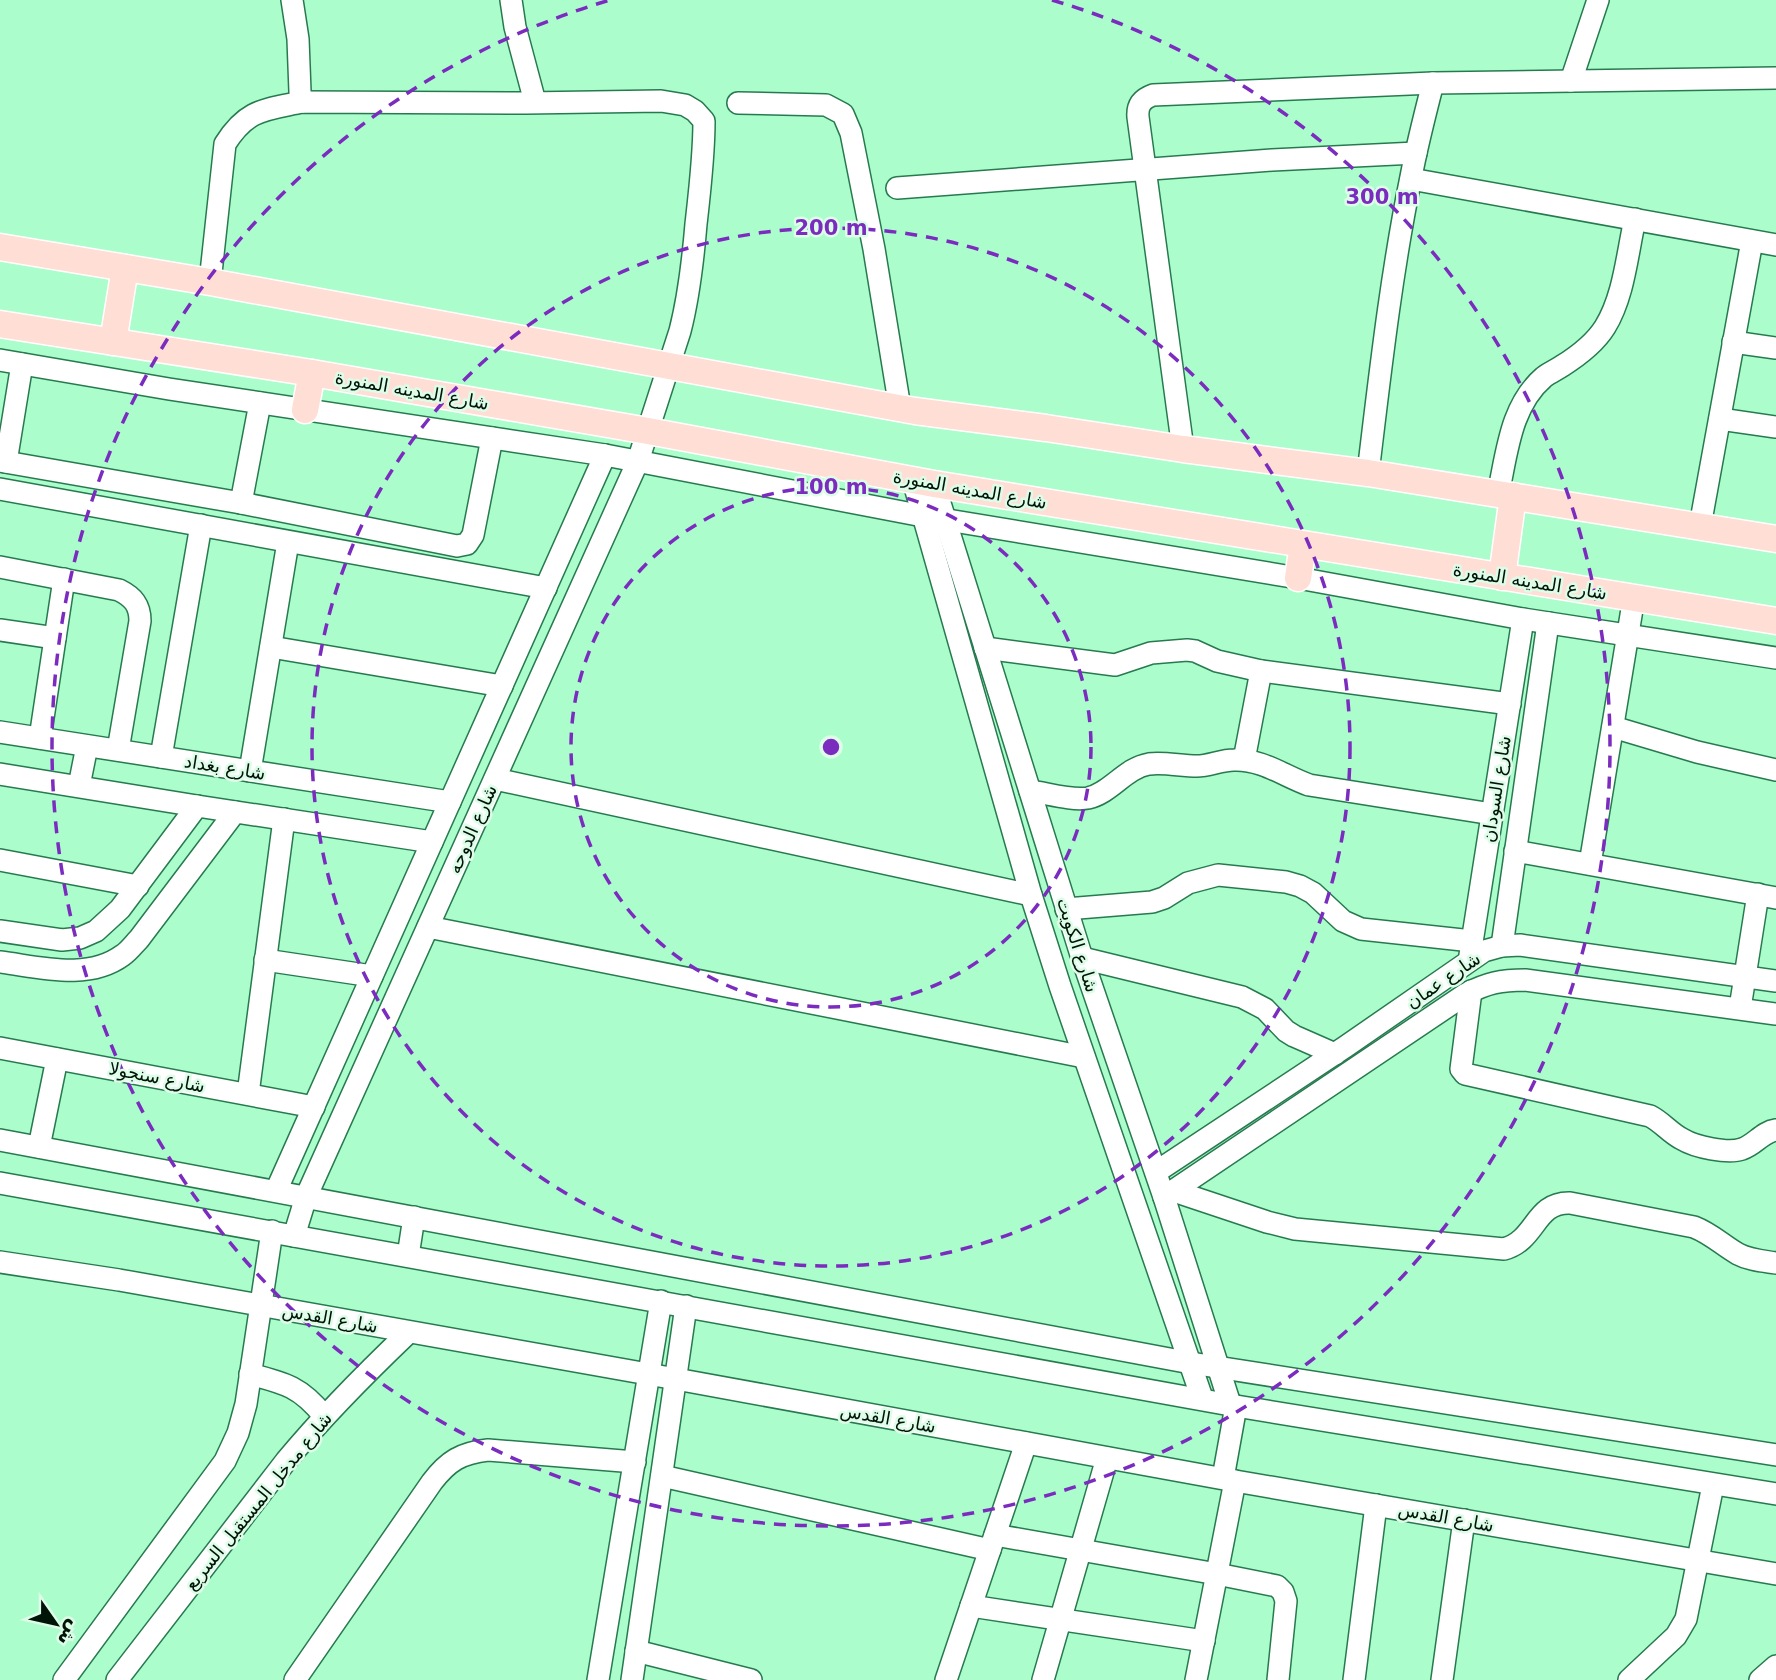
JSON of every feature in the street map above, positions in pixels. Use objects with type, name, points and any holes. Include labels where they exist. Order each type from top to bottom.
[{"type":"main road","points":[[0,247],[210,282],[901,408],[1368,473],[1776,539]]},
{"type":"main road","points":[[113,342],[125,268]]},
{"type":"main road","name":"شارع المدينه المنورة","points":[[0,324],[312,373],[924,482],[1776,621]]},
{"type":"main road","points":[[304,410],[312,373]]},
{"type":"main road","points":[[1502,577],[1505,495]]},
{"type":"main road","points":[[1298,578],[1303,545]]},
{"type":"street","points":[[292,0],[298,39],[302,102]]},
{"type":"street","points":[[210,282],[225,144],[234,129],[248,116],[270,108],[302,102],[535,102],[515,27],[511,0]]},
{"type":"street","points":[[1571,81],[1598,0]]},
{"type":"street","points":[[1182,449],[1137,109],[1146,97],[1433,83],[1776,78]]},
{"type":"street","points":[[1368,473],[1392,285],[1416,153],[1433,83]]},
{"type":"street","name":"شارع الدوحه","points":[[294,1236],[306,1196],[638,461],[685,310],[704,155],[704,121],[685,105],[661,102],[535,102]]},
{"type":"street","points":[[738,103],[826,105],[843,114],[851,133],[874,249],[901,408]]},
{"type":"street","points":[[897,188],[1272,160],[1416,153]]},
{"type":"street","points":[[1411,178],[1776,245]]},
{"type":"street","points":[[1505,495],[1515,421],[1522,404],[1532,388],[1546,375],[1587,348],[1604,329],[1615,307],[1634,219]]},
{"type":"street","points":[[1700,526],[1752,240]]},
{"type":"street","points":[[1733,342],[1776,348]]},
{"type":"street","points":[[0,360],[304,410],[606,455],[945,520],[1776,658]]},
{"type":"street","points":[[22,364],[3,461],[241,503],[457,546],[471,540],[473,535],[492,438]]},
{"type":"street","points":[[241,503],[260,403]]},
{"type":"street","points":[[1720,419],[1776,428]]},
{"type":"street","name":"شارع الدوحه","points":[[276,1191],[606,455]]},
{"type":"street","name":"شارع الكويت","points":[[924,482],[923,516],[1031,895],[1202,1398]]},
{"type":"street","name":"شارع الكويت","points":[[924,482],[945,520],[1066,909],[1156,1172],[1169,1194],[1218,1367],[1233,1405]]},
{"type":"street","points":[[0,489],[546,588]]},
{"type":"street","points":[[161,757],[201,525]]},
{"type":"street","points":[[250,771],[288,542]]},
{"type":"street","points":[[0,567],[119,590],[136,601],[140,621],[118,750]]},
{"type":"street","points":[[40,738],[64,579]]},
{"type":"street","points":[[1590,864],[1634,597]]},
{"type":"street","name":"شارع السودان","points":[[1470,951],[1523,618]]},
{"type":"street","name":"شارع السودان","points":[[1502,946],[1548,622]]},
{"type":"street","points":[[0,630],[55,638]]},
{"type":"street","points":[[271,647],[502,686]]},
{"type":"street","points":[[985,648],[1115,665],[1158,651],[1187,650],[1217,661],[1261,671],[1510,704]]},
{"type":"street","points":[[1244,760],[1261,671]]},
{"type":"street","points":[[1612,727],[1697,752],[1776,770]]},
{"type":"street","name":"شارع بغداد","points":[[0,732],[450,802]]},
{"type":"street","points":[[79,786],[87,746]]},
{"type":"street","points":[[1030,791],[1088,798],[1101,793],[1132,771],[1149,764],[1203,766],[1244,760],[1272,767],[1309,785],[1492,814]]},
{"type":"street","points":[[0,774],[284,819],[429,848],[456,864]]},
{"type":"street","points":[[495,779],[1031,895]]},
{"type":"street","points":[[0,931],[62,940],[80,938],[96,930],[110,919],[138,886],[197,806]]},
{"type":"street","points":[[0,962],[83,971],[104,965],[123,955],[139,939],[235,812]]},
{"type":"street","points":[[248,1094],[284,819]]},
{"type":"street","points":[[1515,851],[1767,896],[1745,976],[1740,1008]]},
{"type":"street","points":[[0,860],[138,886]]},
{"type":"street","points":[[1066,909],[1152,902],[1188,883],[1218,875],[1286,882],[1313,893],[1343,920],[1361,929],[1470,951]]},
{"type":"street","points":[[428,927],[1084,1056]]},
{"type":"street","points":[[80,938],[83,971]]},
{"type":"street","name":"شارع عمان","points":[[1156,1172],[1335,1054],[1433,985],[1470,951],[1484,951],[1502,946],[1529,946],[1776,981]]},
{"type":"street","points":[[265,960],[372,976]]},
{"type":"street","points":[[1060,986],[1085,967],[1242,997],[1265,1009],[1286,1031],[1335,1054]]},
{"type":"street","name":"شارع عمان","points":[[1169,1194],[1449,1005],[1485,985],[1505,980],[1525,980],[1776,1014]]},
{"type":"street","points":[[1433,985],[1449,1005]]},
{"type":"street","points":[[1471,991],[1461,1069],[1465,1074],[1650,1116],[1682,1139],[1724,1151],[1744,1149],[1766,1132],[1776,1130]]},
{"type":"street","name":"شارع سنجولا","points":[[0,1048],[314,1107]]},
{"type":"street","points":[[39,1147],[57,1059]]},
{"type":"street","points":[[0,1140],[1191,1363],[1776,1454]]},
{"type":"street","points":[[0,1183],[1233,1405],[1776,1494]]},
{"type":"street","points":[[1169,1194],[1294,1229],[1504,1249],[1512,1247],[1524,1238],[1549,1207],[1570,1203],[1694,1227],[1712,1235],[1749,1259],[1776,1262]]},
{"type":"street","points":[[408,1256],[414,1217]]},
{"type":"street","points":[[64,1680],[225,1461],[238,1433],[246,1404],[272,1231]]},
{"type":"street","name":"شارع القدس","points":[[0,1262],[119,1280],[1229,1480],[1776,1574]]},
{"type":"street","points":[[598,1680],[660,1301]]},
{"type":"street","points":[[632,1680],[686,1306]]},
{"type":"street","name":"شارع مدخل المستقبل السريع","points":[[117,1680],[286,1461],[324,1416],[409,1332]]},
{"type":"street","points":[[250,1374],[288,1384],[315,1404],[324,1416]]},
{"type":"street","points":[[1196,1680],[1217,1574],[1229,1480],[1233,1405]]},
{"type":"street","points":[[1477,1444],[1482,1409]]},
{"type":"street","points":[[946,1680],[1026,1443]]},
{"type":"street","points":[[295,1680],[432,1482],[455,1458],[488,1450],[635,1462]]},
{"type":"street","points":[[1043,1680],[1107,1458]]},
{"type":"street","points":[[662,1476],[992,1543],[1081,1550],[1269,1583],[1283,1592],[1286,1601],[1278,1680]]},
{"type":"street","points":[[1629,1680],[1682,1628],[1689,1610],[1713,1485]]},
{"type":"street","points":[[1354,1680],[1376,1505]]},
{"type":"street","points":[[1442,1680],[1464,1520]]},
{"type":"street","points":[[971,1606],[1204,1641]]},
{"type":"street","points":[[636,1651],[751,1680]]},
{"type":"street","points":[[1760,1680],[1776,1665]]}]
